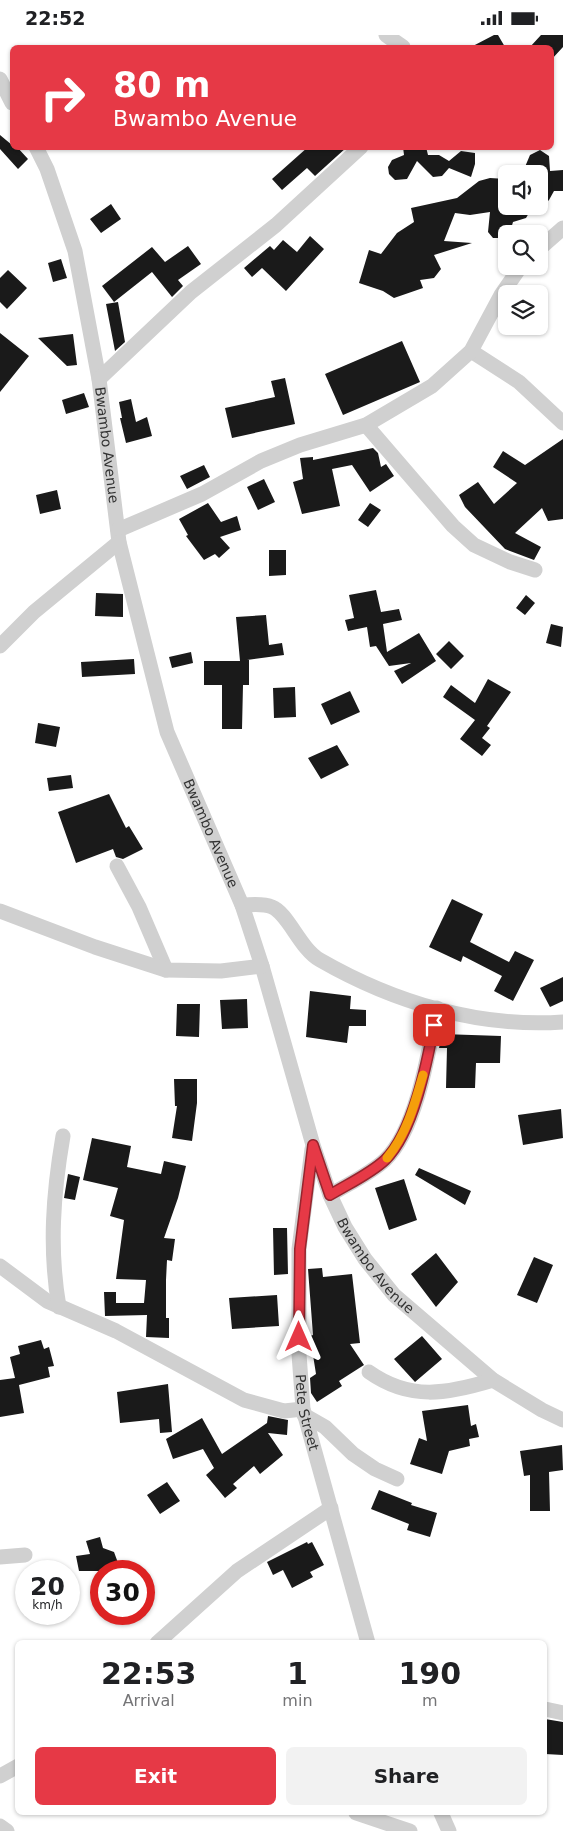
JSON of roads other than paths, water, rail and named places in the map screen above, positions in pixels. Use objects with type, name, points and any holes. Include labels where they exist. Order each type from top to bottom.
[{"type":"street","points":[[386,35],[401,45]]},
{"type":"street","points":[[1,83],[10,99]]},
{"type":"street","name":"Bwambo Avenue","points":[[37,150],[75,251],[98,379],[119,536],[167,732],[242,905],[262,966],[313,1145],[330,1195],[345,1227],[381,1280],[394,1295],[493,1380],[542,1410],[563,1419]]},
{"type":"street","points":[[98,379],[191,292],[276,225],[358,150]]},
{"type":"street","points":[[548,241],[563,228]]},
{"type":"street","points":[[0,646],[119,536],[202,494],[261,461],[300,445],[366,425],[432,386],[471,351],[501,295],[515,275]]},
{"type":"street","points":[[471,351],[519,382],[563,423]]},
{"type":"street","points":[[366,425],[453,526],[474,545],[510,562],[535,570]]},
{"type":"street","points":[[117,866],[139,907],[166,970]]},
{"type":"street","points":[[242,905],[273,907],[282,914],[304,946],[318,959],[389,994],[472,1018],[532,1024],[563,1022]]},
{"type":"street","points":[[0,911],[94,947],[166,970],[222,971],[262,966]]},
{"type":"street","points":[[330,1195],[385,1159],[400,1138],[413,1110],[428,1058],[437,1008]]},
{"type":"street","points":[[59,1307],[54,1273],[52,1227],[63,1136]]},
{"type":"street","name":"Pete Street","points":[[313,1145],[300,1249],[299,1355],[304,1412],[349,1581],[367,1640]]},
{"type":"street","points":[[0,1266],[36,1293],[59,1307],[116,1331],[244,1400],[284,1411],[304,1412],[325,1427],[354,1454],[376,1469],[397,1479]]},
{"type":"street","points":[[369,1372],[393,1387],[428,1393],[457,1391],[493,1380]]},
{"type":"street","points":[[159,1640],[237,1571],[331,1508]]},
{"type":"street","points":[[0,1557],[25,1555]]},
{"type":"street","points":[[547,1709],[563,1713]]},
{"type":"street","points":[[0,1776],[15,1768]]},
{"type":"street","points":[[362,1815],[410,1831]]},
{"type":"street","points":[[442,1815],[449,1831]]},
{"type":"street","points":[[0,1826],[6,1831]]}]
